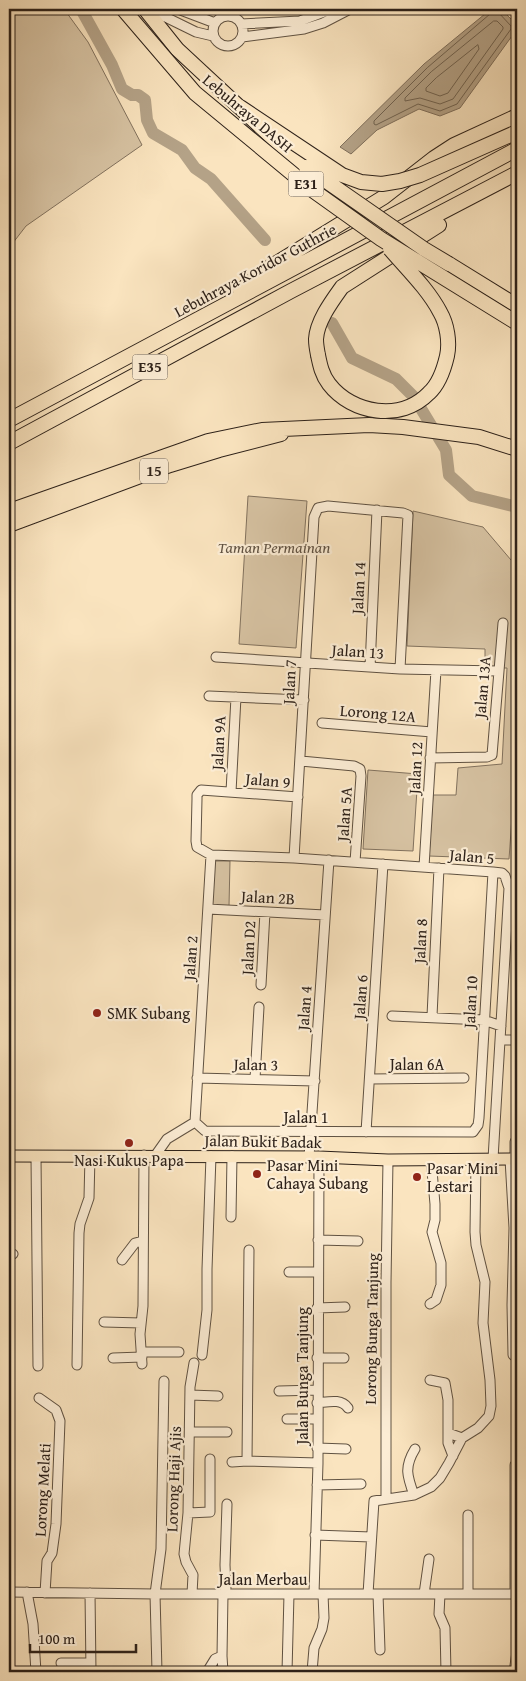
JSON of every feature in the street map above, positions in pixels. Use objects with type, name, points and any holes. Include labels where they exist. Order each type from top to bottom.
[{"type":"highway","name":"Lebuhraya DASH","points":[[123,9],[195,93],[312,188],[381,239],[517,323]]},
{"type":"highway","name":"Lebuhraya DASH","points":[[147,9],[177,49],[292,157],[424,249],[490,287],[517,306]]},
{"type":"highway","points":[[240,107],[342,176],[360,182],[382,184],[420,175],[517,132]]},
{"type":"highway","points":[[216,310],[267,269],[384,197],[454,145],[517,116]]},
{"type":"highway","name":"Lebuhraya Koridor Guthrie","points":[[9,420],[517,149]]},
{"type":"highway","name":"E35","points":[[9,443],[291,291],[517,173]]},
{"type":"highway","points":[[319,278],[356,266],[439,225],[517,183]]},
{"type":"highway","points":[[381,239],[429,296],[441,312],[446,328],[448,348],[445,364],[429,394],[399,410],[383,412],[366,409],[350,403],[328,383],[321,369],[316,337],[320,324],[342,288],[439,225]]},
{"type":"highway","points":[[490,287],[517,300]]},
{"type":"highway","name":"15","points":[[9,525],[170,465],[304,427]]},
{"type":"highway","name":"15","points":[[9,511],[208,442],[262,430],[304,427],[403,427],[470,436],[517,449]]},
{"type":"highway","points":[[496,442],[517,442]]},
{"type":"main road","name":"Jalan Bukit Badak","points":[[9,1156],[232,1156],[388,1160],[514,1160]]},
{"type":"street","points":[[147,9],[196,32],[213,36]]},
{"type":"street","points":[[178,9],[215,23]]},
{"type":"street","points":[[241,24],[300,21],[332,9]]},
{"type":"street","points":[[242,37],[304,29],[323,23],[350,9]]},
{"type":"street","points":[[228,16],[238,20],[243,30],[242,37],[237,43],[229,46],[219,44],[213,36],[212,31],[215,23],[223,17],[228,16]]},
{"type":"street","name":"Jalan 7","points":[[294,858],[314,517],[318,508],[328,506],[377,510]]},
{"type":"street","points":[[377,510],[408,515],[400,669]]},
{"type":"street","name":"Jalan 14","points":[[370,667],[377,510]]},
{"type":"street","name":"Jalan 13A","points":[[430,758],[489,757],[492,753],[503,623]]},
{"type":"street","name":"Jalan 13","points":[[216,657],[400,669],[498,671]]},
{"type":"street","name":"Jalan 12","points":[[424,867],[436,670]]},
{"type":"street","points":[[209,696],[304,700]]},
{"type":"street","name":"Jalan 9A","points":[[231,792],[236,697]]},
{"type":"street","name":"Lorong 12A","points":[[322,723],[432,732]]},
{"type":"street","name":"Jalan 5A","points":[[301,761],[354,766],[360,769],[355,862]]},
{"type":"street","name":"Jalan 9","points":[[210,855],[199,849],[196,841],[197,795],[201,790],[298,797]]},
{"type":"street","name":"Jalan 5","points":[[210,855],[329,860],[502,873],[508,882],[492,1159]]},
{"type":"street","name":"Jalan 2","points":[[195,1122],[210,855]]},
{"type":"street","name":"Jalan 4","points":[[314,1157],[311,1132],[329,860]]},
{"type":"street","name":"Jalan 6","points":[[366,1132],[383,864]]},
{"type":"street","name":"Jalan 8","points":[[432,1016],[439,868]]},
{"type":"street","name":"Jalan 10","points":[[473,1132],[478,1125],[479,1118],[493,872]]},
{"type":"street","name":"Jalan 2B","points":[[208,908],[326,916]]},
{"type":"street","name":"Jalan D2","points":[[261,985],[265,912]]},
{"type":"street","points":[[506,935],[517,932]]},
{"type":"street","points":[[255,1079],[259,1007]]},
{"type":"street","points":[[392,1016],[432,1016],[484,1020],[501,1026]]},
{"type":"street","points":[[500,1040],[517,1040]]},
{"type":"street","name":"Jalan 3","points":[[197,1078],[315,1081]]},
{"type":"street","name":"Jalan 6A","points":[[370,1079],[464,1078]]},
{"type":"street","points":[[142,1358],[143,1241],[150,1156],[166,1139],[195,1122]]},
{"type":"street","name":"Jalan 1","points":[[195,1122],[205,1131],[473,1132]]},
{"type":"street","points":[[513,1355],[514,1142],[517,1138]]},
{"type":"street","points":[[36,1156],[38,1366]]},
{"type":"street","points":[[77,1365],[79,1233],[80,1224],[89,1198],[90,1156]]},
{"type":"street","points":[[202,1355],[207,1310],[211,1156]]},
{"type":"street","points":[[230,1217],[232,1156]]},
{"type":"street","name":"Jalan Bunga Tanjung","points":[[312,1672],[314,1648],[322,1629],[324,1618],[318,1594],[315,1535],[318,1462],[318,1240],[314,1157]]},
{"type":"street","points":[[368,1594],[374,1501],[414,1495],[431,1487],[440,1478],[462,1438],[478,1428],[489,1416],[491,1406],[490,1380],[483,1323],[485,1282],[476,1245],[475,1232],[476,1159]]},
{"type":"street","name":"Lorong Bunga Tanjung","points":[[386,1498],[388,1160]]},
{"type":"street","points":[[430,1304],[436,1300],[441,1284],[441,1263],[432,1232],[435,1220],[435,1204],[431,1160]]},
{"type":"street","points":[[318,1240],[358,1241]]},
{"type":"street","points":[[122,1260],[135,1243],[143,1241]]},
{"type":"street","points":[[246,1460],[249,1250]]},
{"type":"street","points":[[289,1272],[318,1272]]},
{"type":"street","points":[[317,1308],[346,1307]]},
{"type":"street","points":[[104,1322],[141,1323]]},
{"type":"street","points":[[113,1358],[142,1358],[179,1352]]},
{"type":"street","points":[[317,1358],[344,1358]]},
{"type":"street","name":"Lorong Haji Ajis","points":[[192,1594],[193,1575],[184,1554],[188,1513],[190,1395],[194,1363]]},
{"type":"street","points":[[430,1380],[445,1383],[447,1389],[448,1443],[453,1456]]},
{"type":"street","points":[[157,1672],[155,1594],[161,1549],[164,1381]]},
{"type":"street","points":[[279,1391],[317,1390]]},
{"type":"street","points":[[190,1395],[218,1396]]},
{"type":"street","name":"Lorong Melati","points":[[39,1398],[56,1410],[60,1421],[56,1524],[52,1553],[46,1561],[45,1592]]},
{"type":"street","points":[[317,1403],[340,1401],[348,1408]]},
{"type":"street","points":[[287,1419],[317,1419]]},
{"type":"street","points":[[190,1432],[227,1432]]},
{"type":"street","points":[[448,1433],[462,1438]]},
{"type":"street","points":[[317,1448],[346,1449]]},
{"type":"street","points":[[414,1495],[407,1473],[408,1460],[415,1449]]},
{"type":"street","points":[[188,1513],[210,1512],[210,1459]]},
{"type":"street","points":[[232,1462],[246,1460],[318,1462]]},
{"type":"street","points":[[516,1466],[516,1594]]},
{"type":"street","points":[[317,1484],[362,1484]]},
{"type":"street","points":[[224,1672],[222,1656],[223,1594],[226,1588],[227,1504]]},
{"type":"street","points":[[468,1515],[468,1594]]},
{"type":"street","points":[[315,1535],[371,1537]]},
{"type":"street","points":[[424,1594],[429,1559]]},
{"type":"street","name":"Jalan Merbau","points":[[9,1592],[516,1594]]},
{"type":"street","points":[[27,1592],[33,1624],[36,1672]]},
{"type":"street","points":[[61,1663],[91,1668],[90,1593]]},
{"type":"street","points":[[287,1672],[289,1594]]},
{"type":"street","points":[[378,1594],[380,1650]]},
{"type":"street","points":[[440,1594],[439,1614],[445,1628],[446,1672]]},
{"type":"street","points":[[514,1672],[517,1652]]},
{"type":"street","points":[[207,1672],[215,1659],[222,1656]]},
{"type":"green space","points":[[9,9],[64,9],[88,42],[142,145],[26,226],[9,248]]},
{"type":"green space","name":"Taman Permainan","points":[[248,496],[307,501],[296,648],[239,644]]},
{"type":"green space","points":[[413,511],[483,527],[511,560],[517,560],[517,747],[509,859],[429,856],[433,795],[456,795],[458,768],[502,764],[507,668],[485,668],[485,649],[407,646]]},
{"type":"green space","points":[[368,770],[418,774],[413,851],[363,849]]},
{"type":"green space","points":[[212,861],[230,861],[229,906],[210,906]]},
{"type":"water","points":[[491,9],[501,9],[517,25],[517,29],[460,108],[440,116],[419,109],[377,130],[351,154],[340,147],[424,64]]},
{"type":"waterway","points":[[81,9],[112,65],[122,89],[145,100],[147,120],[153,133],[182,150],[195,168],[211,179],[265,240]]},
{"type":"waterway","points":[[332,323],[352,358],[396,379],[414,397],[446,450],[449,475],[472,496],[517,507]]},
{"type":"place","name":"SMK Subang","points":[[97,1013]]},
{"type":"place","name":"Nasi Kukus Papa","points":[[129,1143]]},
{"type":"place","name":"Pasar Mini Cahaya Subang","points":[[257,1174]]},
{"type":"place","name":"Pasar Mini Lestari","points":[[417,1177]]}]
